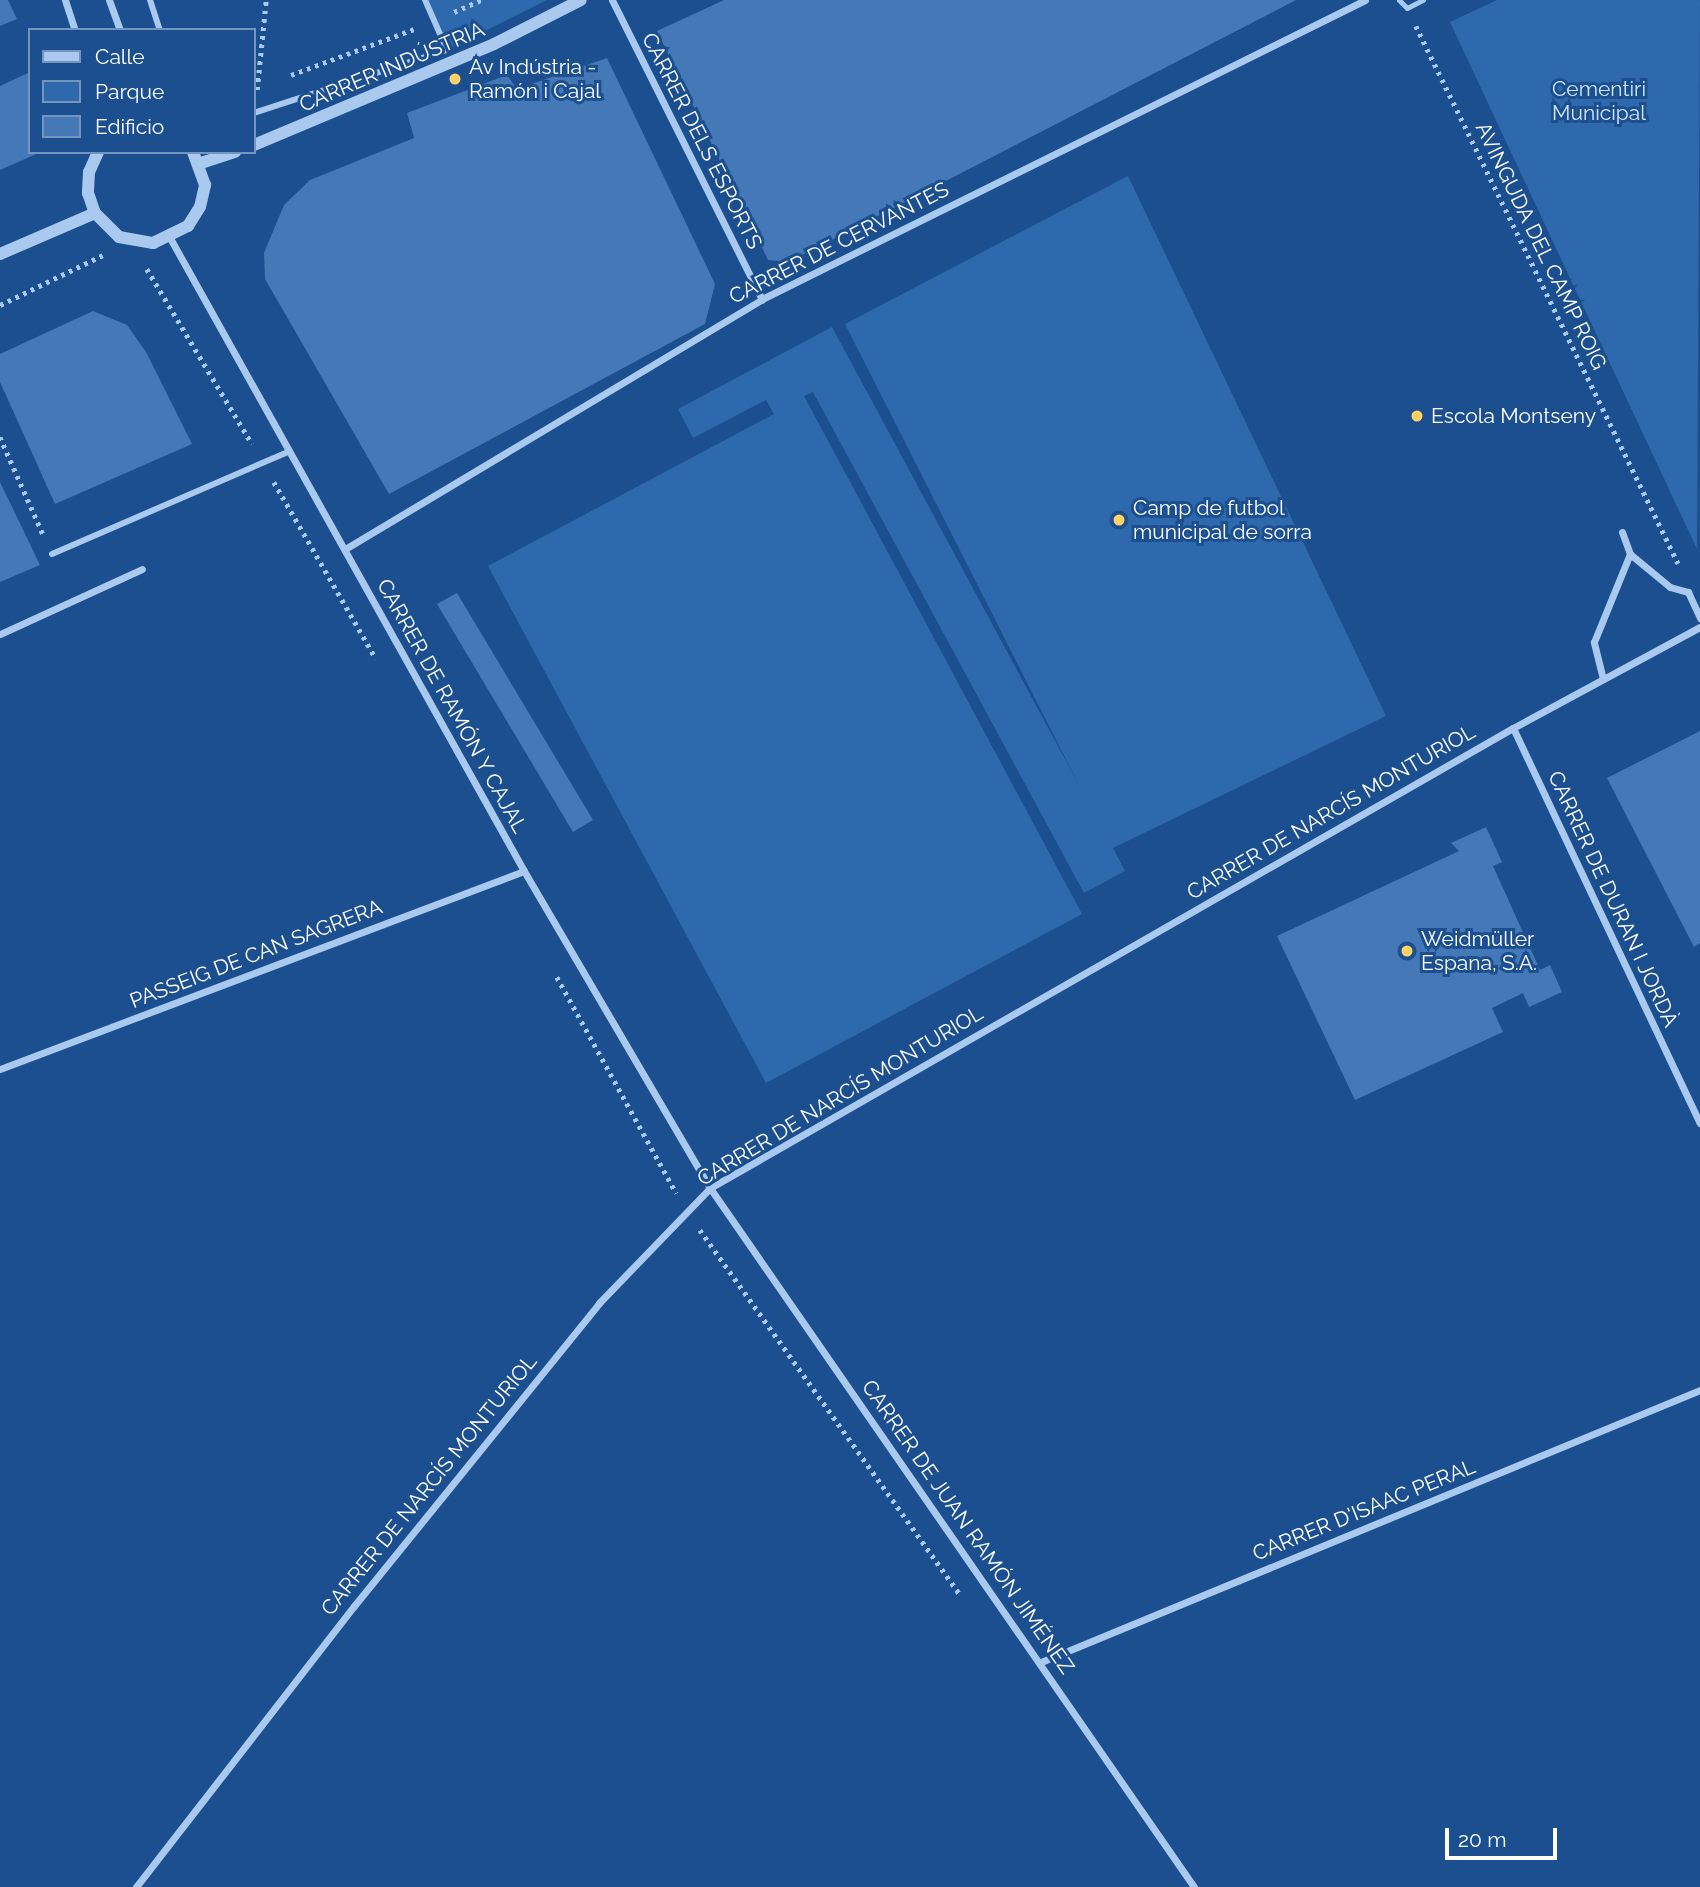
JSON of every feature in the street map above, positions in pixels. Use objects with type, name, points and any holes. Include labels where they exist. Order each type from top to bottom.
[{"type":"street","points":[[65,0],[74,28]]},
{"type":"street","points":[[108,0],[119,28]]},
{"type":"street","points":[[150,0],[159,28]]},
{"type":"street","points":[[256,112],[447,50],[425,0]]},
{"type":"street","name":"CARRER INDÚSTRIA","points":[[256,144],[494,44],[581,0]]},
{"type":"street","name":"CARRER DELS ESPORTS","points":[[612,0],[762,299]]},
{"type":"street","name":"CARRER DE CERVANTES","points":[[345,549],[762,299],[1365,0]]},
{"type":"street","points":[[97,154],[88,183],[95,213],[120,237],[153,243],[170,238],[188,226],[200,207],[205,185],[197,158],[222,154]]},
{"type":"street","points":[[0,254],[95,213]]},
{"type":"street","name":"CARRER DE RAMÓN Y CAJAL","points":[[170,238],[524,871],[710,1188]]},
{"type":"street","points":[[52,554],[290,451]]},
{"type":"street","points":[[1622,532],[1630,554],[1670,587],[1688,592],[1700,618]]},
{"type":"street","points":[[1603,679],[1594,642],[1630,554]]},
{"type":"street","points":[[0,634],[142,569]]},
{"type":"street","name":"CARRER DE NARCÍS MONTURIOL","points":[[136,1887],[354,1606],[599,1303],[710,1188],[1513,728],[1700,627]]},
{"type":"street","name":"CARRER DE DURAN I JORDÀ","points":[[1513,728],[1700,1123]]},
{"type":"street","name":"PASSEIG DE CAN SAGRERA","points":[[0,1069],[524,871]]},
{"type":"street","name":"CARRER DE JUAN RAMÓN JIMÉNEZ","points":[[710,1188],[1195,1887]]},
{"type":"street","name":"CARRER D'ISAAC PERAL","points":[[1041,1662],[1700,1390]]},
{"type":"lane","points":[[1399,0],[1407,8],[1423,0]]},
{"type":"path","points":[[266,0],[256,88],[270,82]]},
{"type":"path","points":[[283,78],[434,21],[481,0]]},
{"type":"path","points":[[444,7],[494,44]]},
{"type":"path","name":"AVINGUDA DEL CAMP ROIG","points":[[1407,8],[1644,500],[1681,569]]},
{"type":"path","points":[[0,305],[107,253]]},
{"type":"path","points":[[140,269],[151,274]]},
{"type":"path","points":[[0,437],[52,554]]},
{"type":"green space","points":[[425,0],[547,0],[447,50]]},
{"type":"green space","name":"Cementiri Municipal","points":[[1497,0],[1700,0],[1697,549],[1450,22]]},
{"type":"green space","points":[[1128,176],[1386,716],[1113,848],[1125,871],[1084,893],[813,392],[804,396],[1082,914],[766,1083],[488,566],[774,414],[766,400],[693,438],[678,409],[832,327],[1079,785],[845,324]]},
{"type":"building","points":[[0,0],[8,0],[17,19],[0,26]]},
{"type":"building","points":[[724,0],[1296,0],[789,262],[768,260],[657,31]]},
{"type":"building","points":[[607,58],[715,284],[705,324],[389,494],[265,279],[264,253],[284,205],[310,180],[414,138],[407,113],[507,75],[517,89]]},
{"type":"building","points":[[28,73],[28,154],[36,154],[0,170],[0,86]]},
{"type":"building","points":[[93,311],[127,325],[146,352],[192,444],[55,504],[0,382],[0,354]]},
{"type":"building","points":[[0,482],[40,565],[0,582]]},
{"type":"building","points":[[457,593],[593,820],[573,832],[437,604]]},
{"type":"building","points":[[1700,731],[1700,943],[1694,947],[1607,778]]},
{"type":"building","name":"Weidmüller Espana, S.A.","points":[[1486,827],[1502,862],[1493,866],[1540,970],[1550,965],[1562,992],[1529,1007],[1523,993],[1492,1008],[1503,1032],[1355,1100],[1277,936],[1459,851],[1451,843]]},
{"type":"place","name":"Av Indústria - Ramón i Cajal","points":[[455,79]]},
{"type":"place","name":"Escola Montseny","points":[[1417,416]]},
{"type":"place","name":"Camp de futbol municipal de sorra","points":[[1119,520]]},
{"type":"place","name":"Weidmüller Espana, S.A.","points":[[1407,951]]}]
